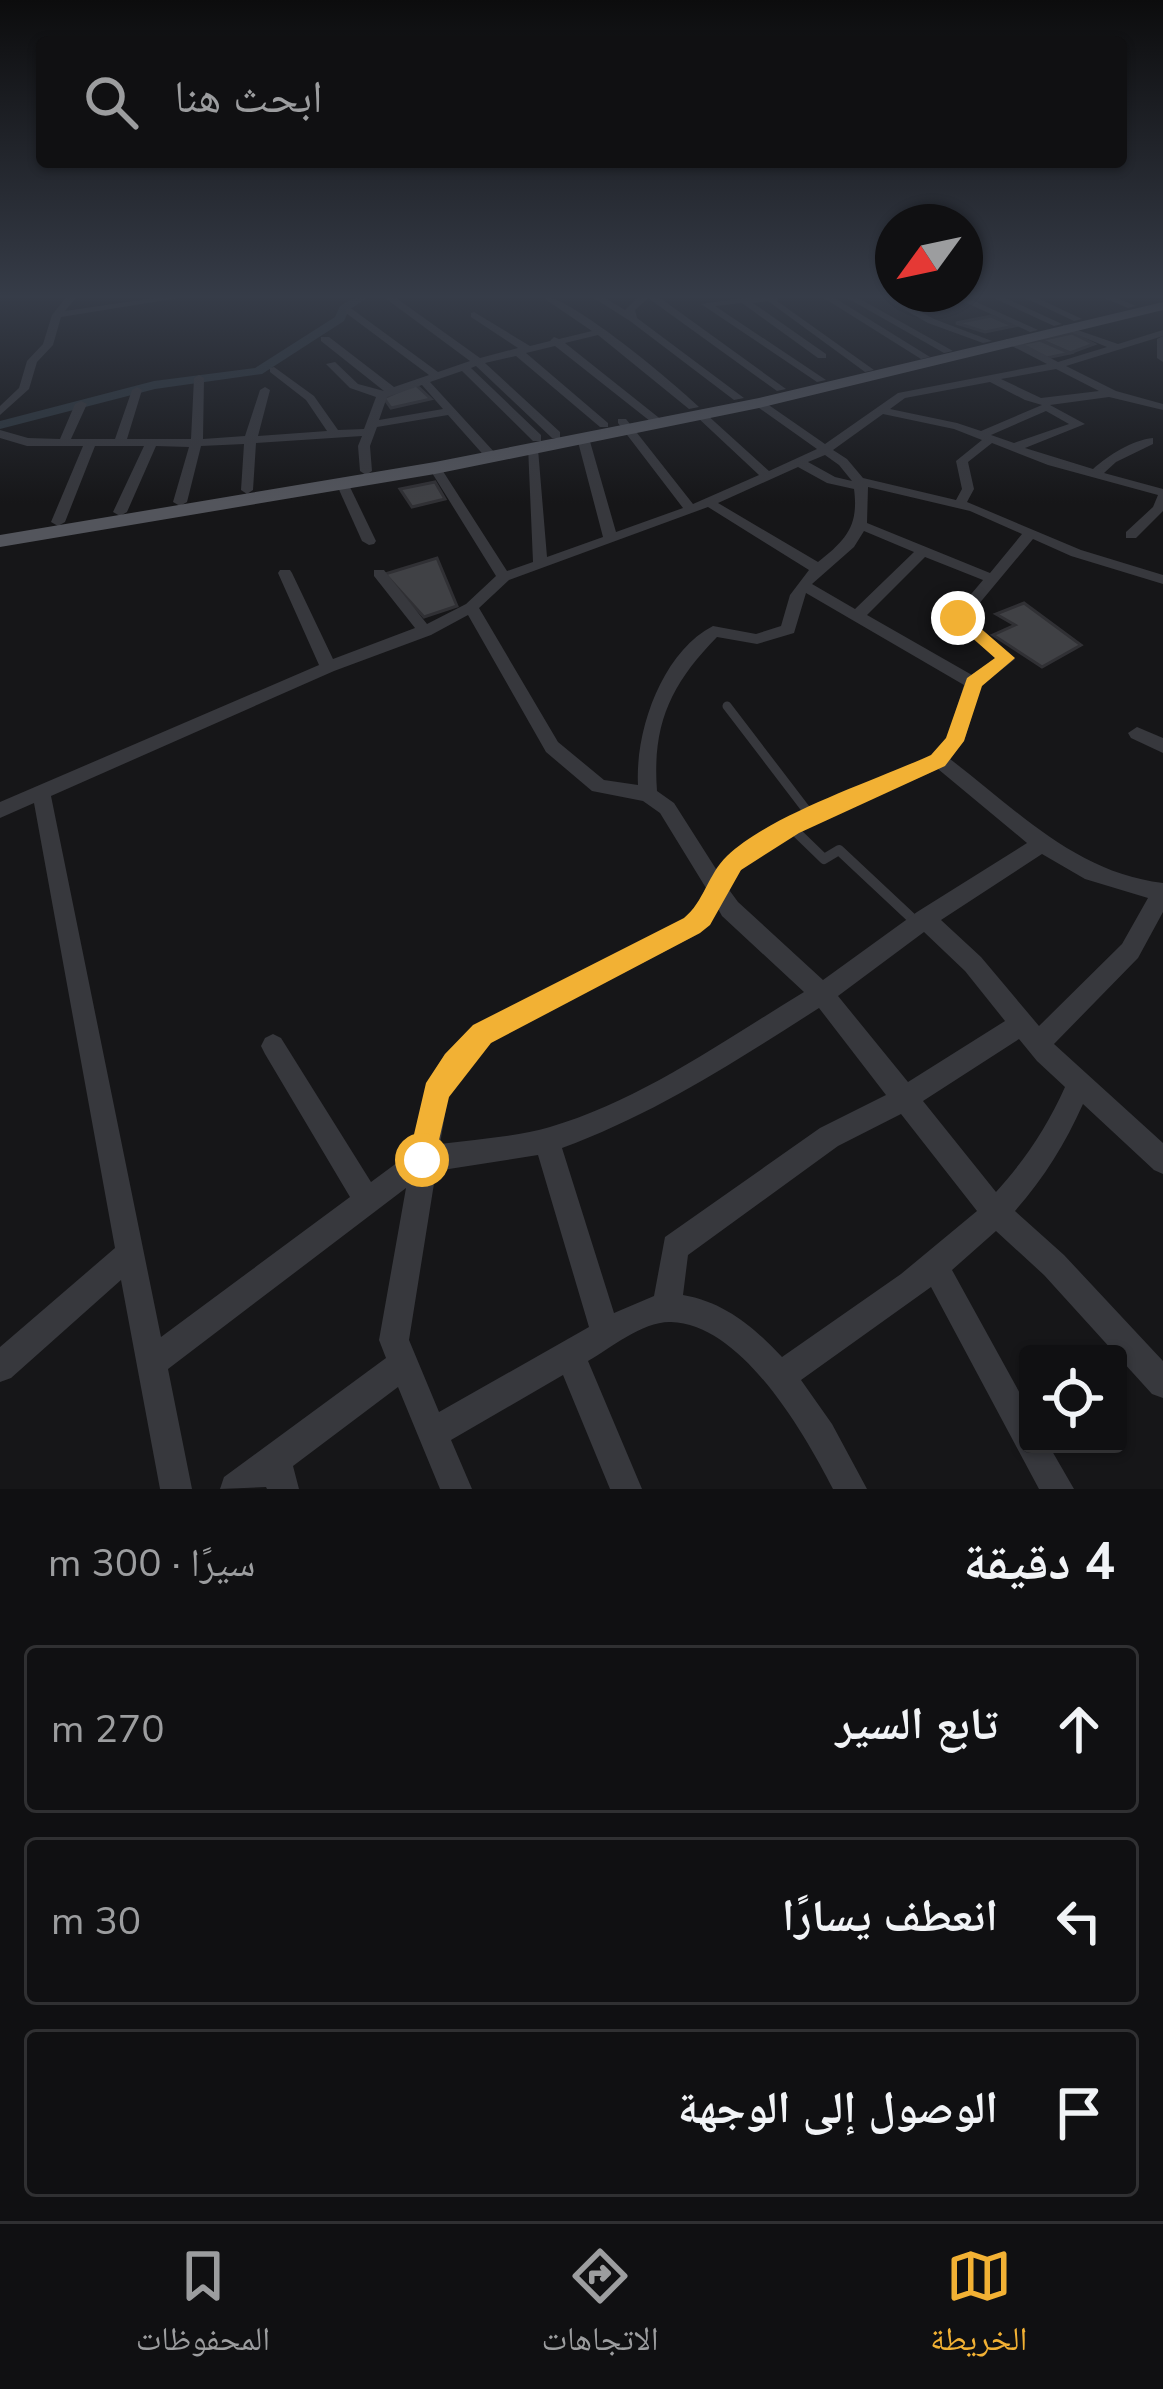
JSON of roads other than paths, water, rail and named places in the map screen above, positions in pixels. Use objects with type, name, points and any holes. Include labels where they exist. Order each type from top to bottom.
[{"type":"main road","points":[[0,536],[435,468],[542,440],[759,404],[902,364]]},
{"type":"main road","points":[[697,411],[738,398],[877,371]]},
{"type":"main road","points":[[542,440],[583,438],[618,425]]},
{"type":"main road","points":[[0,536],[58,522],[489,453]]},
{"type":"street","points":[[0,412],[25,389],[31,364]]},
{"type":"street","points":[[332,364],[354,386],[386,392],[469,364]]},
{"type":"street","points":[[354,364],[386,392]]},
{"type":"street","points":[[414,364],[489,453]]},
{"type":"street","points":[[480,364],[542,440],[540,561]]},
{"type":"street","points":[[541,364],[618,425],[691,510]]},
{"type":"street","points":[[585,364],[655,419]]},
{"type":"street","points":[[639,364],[765,474]]},
{"type":"street","points":[[697,364],[738,398]]},
{"type":"street","points":[[744,364],[781,389]]},
{"type":"street","points":[[798,364],[821,380]]},
{"type":"street","points":[[864,364],[915,392]]},
{"type":"street","points":[[1052,364],[1139,406],[1163,407]]},
{"type":"street","points":[[0,810],[328,667],[425,631],[471,607],[504,577],[540,561],[691,510],[825,450],[893,399],[1060,364]]},
{"type":"street","points":[[463,366],[542,440]]},
{"type":"street","points":[[274,370],[310,398],[335,434]]},
{"type":"street","points":[[179,502],[197,442],[199,378]]},
{"type":"street","points":[[993,379],[1079,424],[1013,448]]},
{"type":"street","points":[[120,442],[137,390]]},
{"type":"street","points":[[247,490],[250,441],[265,390]]},
{"type":"street","points":[[366,471],[364,446],[386,392]]},
{"type":"street","points":[[960,504],[968,489],[962,461],[986,437],[1045,407],[1113,394]]},
{"type":"street","points":[[64,442],[81,404]]},
{"type":"street","points":[[759,404],[825,450],[861,484]]},
{"type":"street","points":[[881,410],[942,421],[1163,495],[1159,508],[1131,535]]},
{"type":"street","points":[[0,434],[27,442],[250,441],[335,434],[452,412]]},
{"type":"street","points":[[583,438],[610,539]]},
{"type":"street","points":[[58,522],[90,442]]},
{"type":"street","points":[[120,512],[152,442]]},
{"type":"street","points":[[1094,475],[1112,459],[1149,442]]},
{"type":"street","points":[[797,461],[831,479],[960,504],[1030,534],[1161,577]]},
{"type":"street","points":[[435,468],[504,577]]},
{"type":"street","points":[[342,483],[369,541]]},
{"type":"street","points":[[648,794],[647,732],[680,663],[713,631],[745,639],[788,629],[803,585],[848,550],[858,524],[861,484]]},
{"type":"street","points":[[708,502],[820,570]]},
{"type":"street","points":[[858,524],[990,578]]},
{"type":"street","points":[[456,1489],[394,1340],[436,1092],[454,1063],[482,1034],[692,926],[733,864],[801,821],[938,760],[955,741],[974,682],[1006,658],[958,621],[1030,534]]},
{"type":"street","points":[[859,614],[924,550]]},
{"type":"street","points":[[285,573],[328,667]]},
{"type":"street","points":[[379,573],[425,631]]},
{"type":"street","points":[[803,585],[974,682]]},
{"type":"street","points":[[471,607],[552,747],[599,786],[648,794],[685,831],[716,891],[822,994],[994,1211],[1054,1265],[1163,1383]]},
{"type":"street","points":[[1137,733],[1163,746]]},
{"type":"street","points":[[667,1307],[675,1247],[830,1137],[1029,1034],[1113,971],[1154,926],[1163,893],[1087,874],[1039,846],[985,795],[938,760]]},
{"type":"street","points":[[41,791],[176,1489]]},
{"type":"street","points":[[151,1364],[422,1160],[547,1141],[596,1124],[684,1079],[822,994],[921,921],[1039,846]]},
{"type":"street","points":[[921,921],[973,964],[1029,1034],[1163,1161]]},
{"type":"street","points":[[273,1046],[367,1201]]},
{"type":"street","points":[[780,1376],[979,1231],[1055,1140],[1079,1083]]},
{"type":"street","points":[[547,1141],[606,1334]]},
{"type":"street","points":[[0,1367],[130,1254]]},
{"type":"street","points":[[934,1265],[1019,1423]]},
{"type":"street","points":[[432,1433],[606,1334],[667,1307],[702,1312],[737,1334],[780,1376],[851,1489]]},
{"type":"street","points":[[570,1355],[626,1489]]},
{"type":"street","points":[[236,1489],[279,1474],[404,1364]]},
{"type":"street","points":[[1036,1453],[1058,1489]]},
{"type":"lane","points":[[727,706],[824,859],[839,850],[921,921]]},
{"type":"waterway","points":[[1,425],[154,385],[258,371],[268,364]]}]
